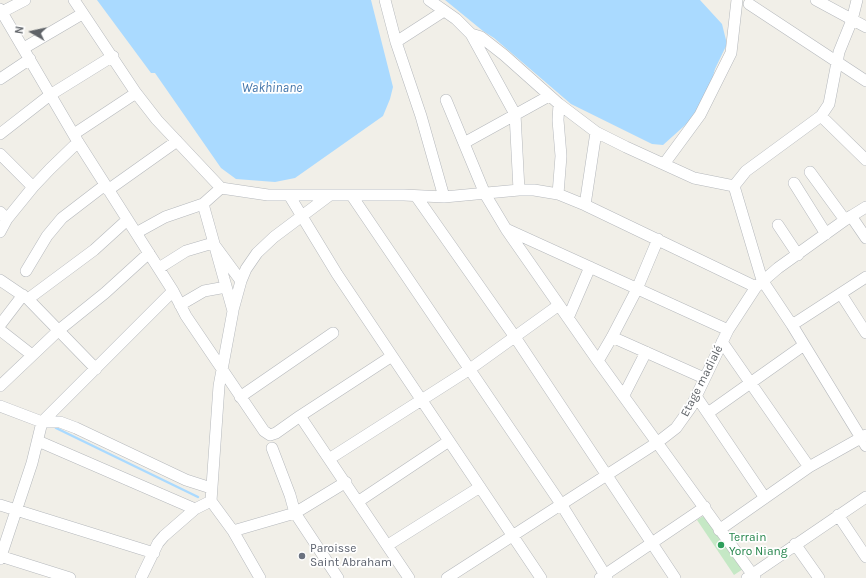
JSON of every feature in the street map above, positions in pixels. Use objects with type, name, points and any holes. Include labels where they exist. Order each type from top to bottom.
[{"type":"street","points":[[25,0],[2,16],[24,48],[50,95],[106,187],[174,291],[180,305],[222,371],[264,431],[270,435],[276,433],[392,356]]},
{"type":"street","points":[[74,0],[82,14],[113,56],[136,93],[157,120],[221,188],[268,195],[289,196],[330,195],[444,197],[519,190],[558,194],[759,284]]},
{"type":"street","points":[[384,0],[396,42],[422,116],[444,197]]},
{"type":"street","points":[[430,0],[444,12],[456,19],[471,34],[515,114],[519,190]]},
{"type":"street","points":[[664,164],[700,115],[731,53],[737,0]]},
{"type":"street","points":[[816,0],[866,27]]},
{"type":"street","points":[[734,186],[746,171],[821,116],[829,104],[837,61],[852,20],[857,0]]},
{"type":"street","points":[[748,1],[866,81]]},
{"type":"street","points":[[396,42],[444,12]]},
{"type":"street","points":[[24,48],[82,14]]},
{"type":"street","points":[[471,34],[481,37],[504,55],[549,96],[596,132],[626,148],[694,178],[734,186]]},
{"type":"street","points":[[0,134],[50,95],[113,56]]},
{"type":"street","points":[[0,79],[30,59]]},
{"type":"street","points":[[0,232],[4,216],[50,169],[76,138],[136,93]]},
{"type":"street","points":[[464,143],[549,96]]},
{"type":"street","points":[[446,100],[485,194],[506,229],[598,361],[705,507],[751,577],[795,544],[866,497]]},
{"type":"street","points":[[558,194],[561,156],[558,120],[559,104]]},
{"type":"street","points":[[821,116],[866,160]]},
{"type":"street","points":[[585,205],[596,132]]},
{"type":"street","points":[[26,271],[47,236],[62,218],[106,187],[177,141]]},
{"type":"street","points":[[0,154],[33,187]]},
{"type":"street","points":[[810,172],[866,238]]},
{"type":"street","points":[[794,183],[826,234]]},
{"type":"street","points":[[719,530],[809,467],[864,440],[792,325],[759,284],[734,186]]},
{"type":"street","points":[[136,233],[165,217],[203,204],[221,188]]},
{"type":"street","points":[[260,578],[233,532],[211,501],[219,386],[233,311],[241,281],[246,269],[257,253],[274,237],[330,195]]},
{"type":"street","points":[[289,196],[392,356],[423,400],[511,536],[541,578]]},
{"type":"street","points":[[352,196],[561,504],[603,577],[650,543],[705,507]]},
{"type":"street","points":[[416,196],[515,337],[607,474],[650,543],[675,578]]},
{"type":"street","points":[[203,204],[233,311]]},
{"type":"street","points":[[759,284],[848,218],[866,207]]},
{"type":"street","points":[[0,324],[25,297],[94,250],[127,220]]},
{"type":"street","points":[[778,224],[798,255]]},
{"type":"street","points":[[506,229],[728,330]]},
{"type":"street","points":[[598,361],[637,289],[658,239]]},
{"type":"street","points":[[159,268],[186,251],[213,243]]},
{"type":"street","points":[[213,243],[241,281]]},
{"type":"street","points":[[0,386],[59,330],[105,293],[149,253]]},
{"type":"street","points":[[568,318],[590,267]]},
{"type":"street","points":[[792,325],[866,277]]},
{"type":"street","points":[[0,280],[25,297],[96,369]]},
{"type":"street","name":"Etage madialé","points":[[447,578],[658,442],[680,424],[696,396],[728,330],[759,284]]},
{"type":"street","points":[[180,305],[204,291],[226,287]]},
{"type":"street","points":[[70,578],[0,557],[17,510],[38,441],[42,422],[59,403],[96,369],[174,291]]},
{"type":"street","points":[[841,294],[866,333]]},
{"type":"street","points":[[329,459],[470,369],[559,304]]},
{"type":"street","points":[[0,330],[32,355]]},
{"type":"street","points":[[240,397],[333,333]]},
{"type":"street","points":[[612,337],[704,378]]},
{"type":"street","points":[[722,342],[809,467]]},
{"type":"street","points":[[708,413],[804,345]]},
{"type":"street","points":[[624,395],[646,352]]},
{"type":"street","points":[[696,396],[765,498]]},
{"type":"street","points":[[0,406],[42,422],[60,422],[76,428],[179,477],[211,488]]},
{"type":"street","points":[[300,416],[410,578]]},
{"type":"street","points":[[38,441],[195,509]]},
{"type":"street","points":[[359,501],[449,441]]},
{"type":"street","points":[[272,448],[290,495],[295,513],[338,578]]},
{"type":"street","points":[[233,532],[295,513],[346,482]]},
{"type":"street","points":[[388,545],[480,487]]},
{"type":"street","points":[[141,578],[164,536],[195,509],[211,501]]},
{"type":"street","points":[[0,505],[154,553]]},
{"type":"street","points":[[838,515],[866,557]]},
{"type":"street","points":[[795,544],[819,578]]},
{"type":"green space","name":"Terrain Yoro Niang","points":[[708,513],[743,569],[734,575],[697,520]]},
{"type":"water","name":"Wakhinane","points":[[97,0],[371,0],[393,87],[390,99],[383,116],[295,178],[275,182],[236,179],[221,168],[155,73],[151,73]]},
{"type":"water","points":[[445,0],[700,0],[722,24],[727,44],[715,69],[712,80],[692,119],[663,145],[652,144],[571,104],[494,38],[483,31]]},
{"type":"waterway","points":[[56,428],[198,497]]},
{"type":"place","name":"Terrain Yoro Niang","points":[[721,545]]},
{"type":"place","name":"Paroisse Saint Abraham","points":[[302,556]]}]
